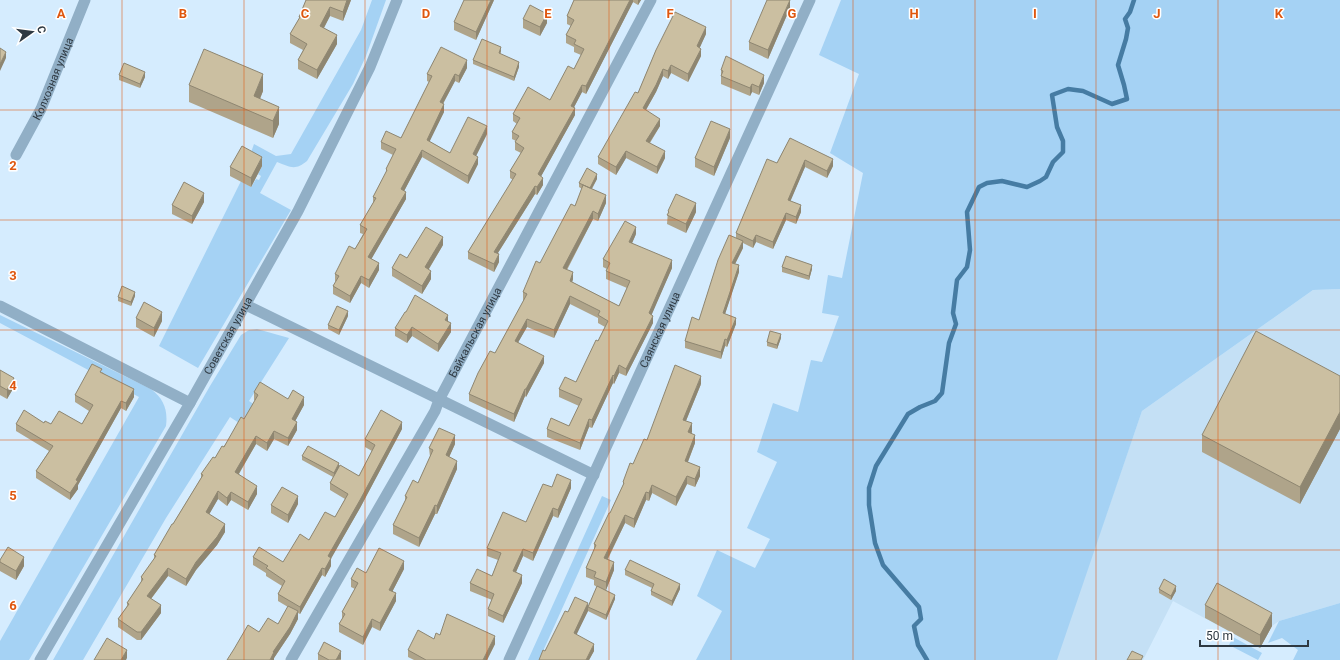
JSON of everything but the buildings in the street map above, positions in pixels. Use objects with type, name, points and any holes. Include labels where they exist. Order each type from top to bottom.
[{"type":"street","name":"Колхозная улица","points":[[16,155],[41,109],[85,0]]},
{"type":"street","name":"Советская улица","points":[[40,660],[190,403],[298,211],[370,67],[397,0]]},
{"type":"street","name":"Байкальская улица","points":[[291,660],[435,411],[439,400],[651,0]]},
{"type":"street","name":"Саянская улица","points":[[510,660],[810,0]]},
{"type":"street","points":[[246,305],[594,475]]},
{"type":"street","points":[[0,306],[190,403]]},
{"type":"shaded area","points":[[372,0],[386,0],[366,56],[353,84],[307,161],[296,167],[289,167],[277,162],[260,193],[291,210],[198,368],[159,346],[241,181],[251,187],[256,179],[259,180],[261,176],[258,174],[262,166],[249,158],[254,144],[276,156],[291,154],[361,30]]},
{"type":"shaded area","points":[[841,0],[1340,0],[1340,289],[1313,290],[1142,411],[1057,660],[696,660],[722,611],[697,596],[717,550],[755,568],[770,539],[747,528],[777,462],[757,452],[773,403],[798,412],[811,360],[822,362],[839,316],[822,313],[828,275],[842,278],[863,173],[830,153],[859,74],[819,55]]},
{"type":"shaded area","points":[[1340,289],[1340,603],[1279,621],[1272,626],[1260,648],[1173,601],[1143,660],[1056,660],[1142,411],[1313,290]]},
{"type":"shaded area","points":[[0,315],[151,389],[162,401],[166,410],[166,426],[29,660],[0,660],[0,641],[139,397],[0,323]]},
{"type":"shaded area","points":[[257,329],[289,338],[249,401],[255,405],[242,425],[230,417],[166,518],[83,660],[53,660],[210,386],[241,335],[249,330]]},
{"type":"shaded area","points":[[602,496],[611,500],[539,660],[528,660]]},
{"type":"shaded area","points":[[1340,603],[1340,660],[1293,660],[1298,650],[1282,638],[1268,643],[1279,621]]},
{"type":"shaded area","points":[[1233,637],[1262,653],[1258,660],[1229,645]]},
{"type":"waterway","points":[[927,660],[918,645],[914,626],[921,619],[919,607],[883,565],[875,543],[869,505],[869,488],[876,466],[908,414],[935,401],[942,393],[949,343],[956,324],[953,313],[957,280],[967,267],[970,250],[967,212],[979,187],[987,183],[1002,181],[1027,187],[1046,177],[1053,162],[1063,152],[1063,141],[1057,127],[1052,95],[1068,89],[1083,91],[1112,104],[1127,99],[1118,65],[1128,28],[1125,19],[1130,12],[1134,0]]}]
